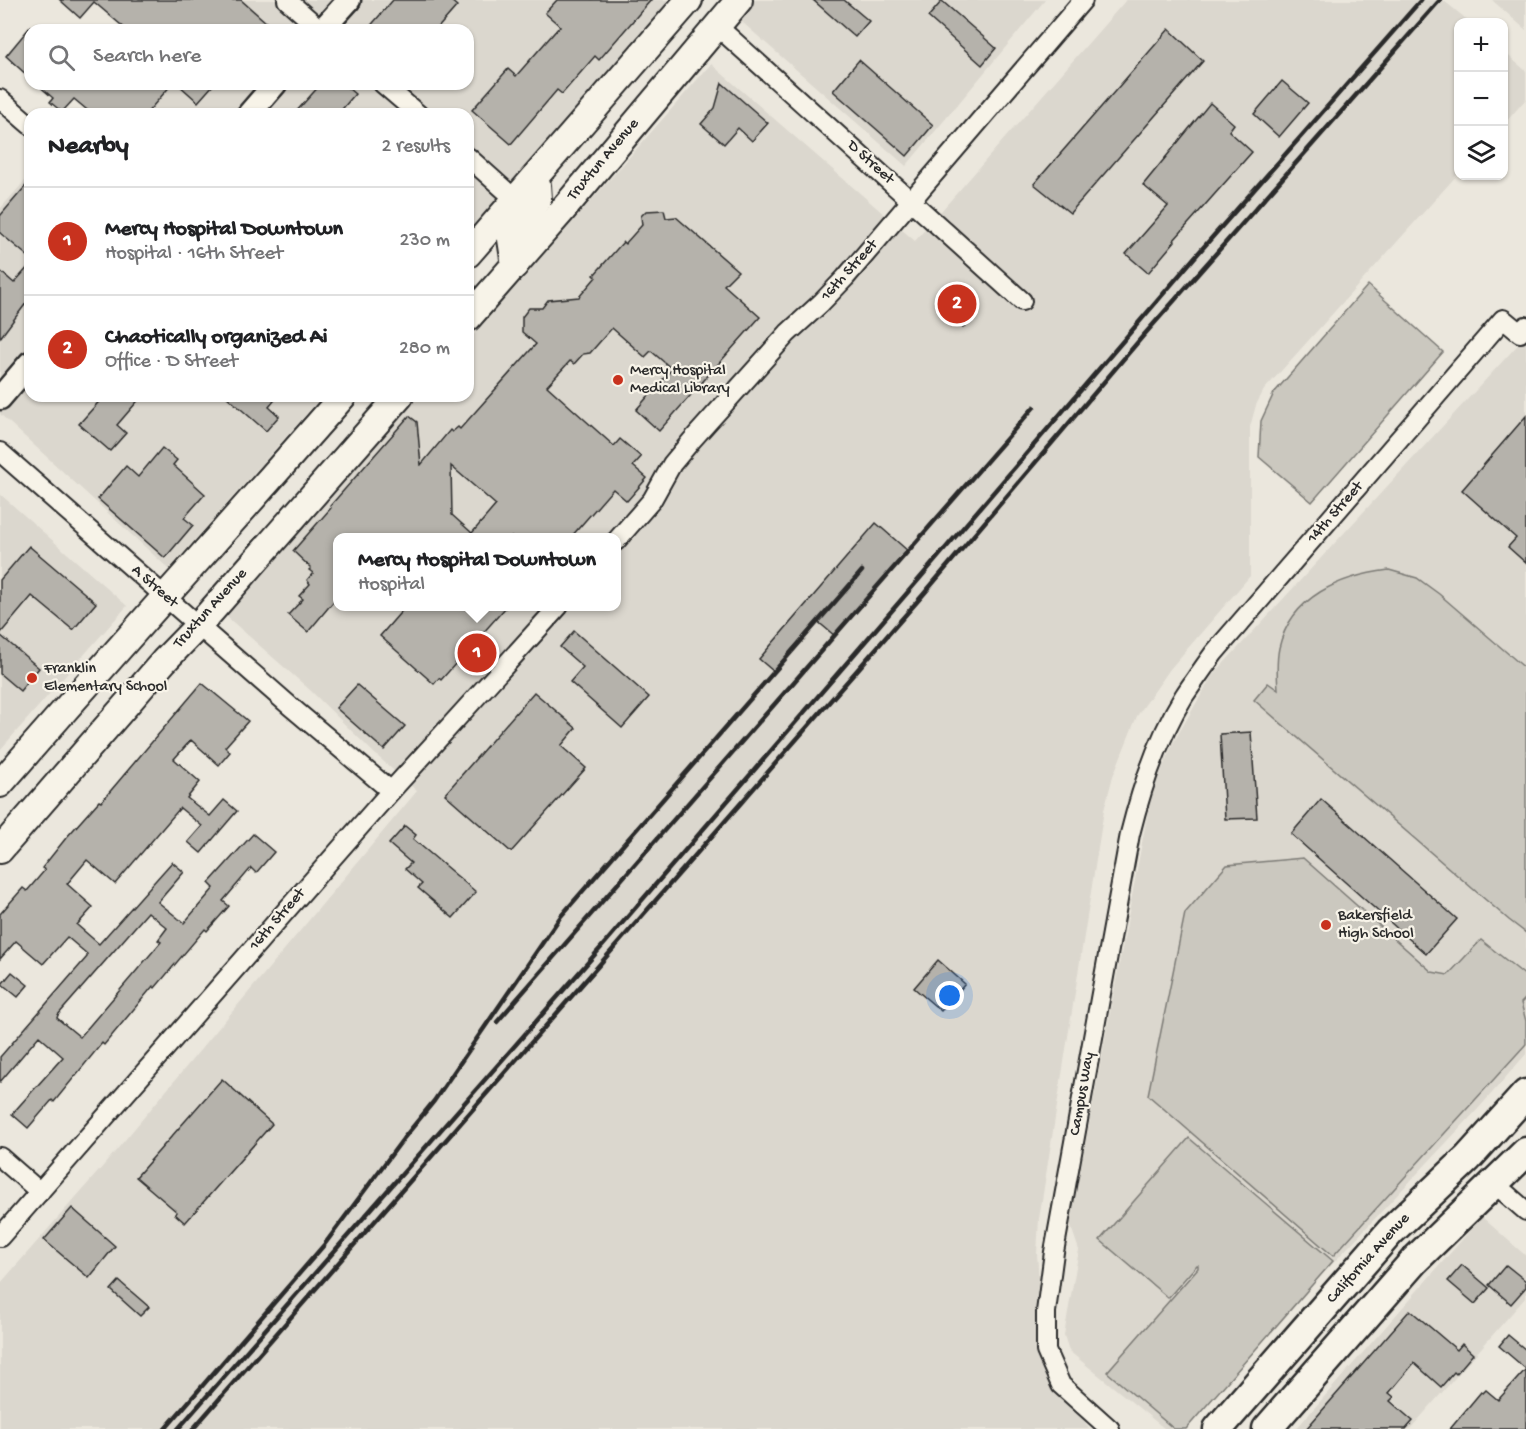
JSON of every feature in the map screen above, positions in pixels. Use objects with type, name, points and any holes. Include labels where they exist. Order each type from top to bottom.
[{"type":"main road","points":[[686,61],[694,19],[689,0]]},
{"type":"main road","points":[[474,247],[689,0]]},
{"type":"main road","points":[[715,0],[712,15],[717,26]]},
{"type":"main road","name":"Truxtun Avenue","points":[[474,311],[739,0]]},
{"type":"main road","points":[[515,265],[511,239],[538,199],[537,176]]},
{"type":"main road","points":[[0,784],[337,402]]},
{"type":"main road","name":"Truxtun Avenue","points":[[0,850],[164,661],[199,625],[395,402]]},
{"type":"main road","name":"California Avenue","points":[[1218,1429],[1390,1232],[1468,1158],[1526,1094]]},
{"type":"main road","points":[[1267,1429],[1414,1261],[1526,1152]]},
{"type":"street","points":[[287,0],[315,24]]},
{"type":"street","points":[[327,24],[349,0]]},
{"type":"street","name":"16th Street","points":[[621,535],[652,500],[672,464],[692,440],[788,333],[845,278],[1083,0]]},
{"type":"street","name":"D Street","points":[[717,26],[1022,301]]},
{"type":"street","points":[[254,108],[270,90]]},
{"type":"street","points":[[391,90],[411,108]]},
{"type":"street","points":[[0,99],[24,120]]},
{"type":"street","points":[[474,163],[516,200]]},
{"type":"street","name":"14th Street","points":[[1161,740],[1184,697],[1214,653],[1503,319],[1523,330]]},
{"type":"street","points":[[0,398],[24,370]]},
{"type":"street","name":"A Street","points":[[0,453],[391,791]]},
{"type":"street","name":"16th Street","points":[[0,1237],[391,791],[554,611]]},
{"type":"street","name":"Campus Way","points":[[1110,1429],[1061,1385],[1046,1351],[1046,1312],[1054,1252],[1130,834],[1140,795],[1161,740]]},
{"type":"street","points":[[0,1157],[40,1192]]},
{"type":"street","points":[[1495,1184],[1526,1211]]},
{"type":"shaded area","points":[[183,0],[672,0],[474,224],[474,108],[88,108],[104,90],[474,90],[474,24],[162,24]]},
{"type":"shaded area","points":[[717,0],[1045,0],[906,166]]},
{"type":"shaded area","points":[[1126,0],[1443,0],[1465,18],[1454,18],[1454,178],[1264,390],[1256,405],[1250,427],[1250,576],[1170,669],[1137,716],[1113,776],[1104,810],[1039,1219],[1037,1254],[1046,1329],[1069,1394],[1089,1429],[0,1429],[0,1284],[104,1165],[417,791],[375,754],[310,690],[226,616],[414,402],[474,402],[474,334],[711,64],[915,241]]},
{"type":"shaded area","points":[[1492,0],[1526,0],[1526,30]]},
{"type":"shaded area","points":[[1508,55],[1526,71],[1526,99],[1508,119]]},
{"type":"shaded area","points":[[24,182],[24,402],[317,402],[169,569],[0,414],[0,209]]},
{"type":"shaded area","points":[[1368,285],[1443,352],[1312,502],[1259,457],[1261,421],[1274,393]]},
{"type":"shaded area","name":"Bakersfield High School","points":[[1526,336],[1526,1054],[1478,1109],[1177,1429],[1165,1429],[1069,1351],[1064,1335],[1079,1250],[1070,1224],[1151,795],[1173,743],[1212,676]]},
{"type":"shaded area","name":"Franklin Elementary School","points":[[0,494],[127,606],[0,750]]},
{"type":"shaded area","points":[[1389,570],[1417,578],[1439,594],[1526,669],[1526,933],[1254,700],[1268,683],[1278,690],[1279,648],[1285,630],[1294,615],[1306,602],[1320,592],[1353,577]]},
{"type":"shaded area","points":[[1303,858],[1432,972],[1448,975],[1481,940],[1526,976],[1526,998],[1521,1003],[1526,1021],[1526,1044],[1333,1256],[1148,1095],[1185,913],[1227,865]]},
{"type":"shaded area","points":[[1189,1138],[1333,1261],[1186,1429],[1174,1429],[1107,1372],[1198,1268],[1198,1265],[1168,1298],[1100,1240]]},
{"type":"shaded area","points":[[1482,1217],[1526,1256],[1526,1297],[1410,1429],[1296,1429]]},
{"type":"building","points":[[60,0],[241,0],[267,23],[120,24],[94,2],[80,18]]},
{"type":"building","points":[[393,0],[450,0],[457,6],[441,24],[372,24]]},
{"type":"building","points":[[557,0],[651,0],[599,60],[595,56],[562,94],[557,90],[511,144],[474,112],[474,108],[508,69],[516,76],[560,26],[545,13]]},
{"type":"building","points":[[813,0],[844,0],[869,21],[855,37]]},
{"type":"building","points":[[942,1],[996,48],[982,65],[928,17]]},
{"type":"building","points":[[1169,29],[1203,61],[1070,213],[1034,184]]},
{"type":"building","points":[[24,34],[24,72],[6,56]]},
{"type":"building","points":[[859,60],[933,125],[907,156],[833,91]]},
{"type":"building","points":[[1282,81],[1308,103],[1279,137],[1254,114]]},
{"type":"building","points":[[722,83],[768,123],[752,141],[738,128],[724,144],[701,124],[715,108]]},
{"type":"building","points":[[44,90],[167,90],[151,108],[85,108],[74,99],[66,108],[57,108],[50,102],[53,98]]},
{"type":"building","points":[[185,90],[209,90],[198,102]]},
{"type":"building","points":[[316,90],[350,90],[355,94],[343,108],[299,108]]},
{"type":"building","points":[[1210,103],[1234,124],[1229,131],[1252,152],[1148,273],[1126,254],[1168,206],[1143,185]]},
{"type":"building","points":[[24,188],[24,253],[0,233],[0,216]]},
{"type":"building","points":[[664,210],[666,218],[676,217],[738,271],[724,285],[760,317],[659,431],[636,410],[672,369],[651,351],[645,357],[612,328],[590,353],[583,354],[574,364],[570,361],[547,386],[614,446],[620,439],[641,457],[633,466],[647,478],[627,501],[613,489],[574,533],[472,533],[333,533],[333,602],[308,632],[288,615],[303,599],[299,596],[310,584],[307,580],[313,573],[309,570],[311,568],[293,551],[409,416],[417,422],[421,465],[450,430],[452,432],[458,427],[460,429],[536,344],[522,332],[522,317],[529,308],[542,308],[548,300],[579,297],[596,277],[594,275],[623,242],[625,244],[642,225],[641,216],[646,211]],"holes":[[[451,466],[496,505],[472,533],[452,515]]]},
{"type":"building","points":[[0,271],[14,283],[24,272],[24,306],[0,338]]},
{"type":"building","points":[[951,284],[979,309],[963,328],[935,303]]},
{"type":"building","points":[[99,402],[137,402],[117,425],[126,433],[110,451],[79,424]]},
{"type":"building","points":[[233,402],[273,402],[269,407],[279,416],[266,431]]},
{"type":"building","points":[[1526,416],[1526,563],[1508,547],[1516,538],[1462,490]]},
{"type":"building","points":[[162,448],[177,460],[173,465],[205,494],[184,518],[193,525],[165,558],[98,499],[126,466],[138,477]]},
{"type":"building","points":[[876,523],[908,551],[835,636],[817,621],[773,671],[759,659]]},
{"type":"building","points":[[29,546],[96,603],[73,630],[32,596],[0,634],[0,580]]},
{"type":"building","points":[[402,611],[503,611],[441,680],[439,678],[434,684],[380,636]]},
{"type":"building","points":[[574,631],[649,697],[622,728],[570,682],[583,667],[560,647]]},
{"type":"building","points":[[0,635],[39,668],[20,691],[0,674]]},
{"type":"building","points":[[202,683],[248,721],[225,747],[230,752],[219,765],[191,740],[174,759],[200,782],[187,798],[210,816],[224,800],[237,811],[201,853],[188,842],[202,826],[180,808],[115,884],[87,860],[67,884],[93,907],[77,925],[99,944],[172,862],[184,872],[158,902],[184,923],[214,888],[209,883],[253,834],[274,852],[256,873],[251,868],[223,901],[229,906],[207,931],[205,929],[155,988],[153,986],[54,1102],[52,1100],[28,1128],[12,1114],[63,1057],[39,1036],[0,1082],[0,1057],[87,957],[87,954],[67,937],[43,964],[16,941],[0,959],[0,914],[23,888],[27,891],[45,870],[42,868],[66,838],[99,801],[101,802]],"holes":[[[148,912],[167,928],[158,940],[161,942],[80,1037],[57,1018]]]},
{"type":"building","points":[[357,685],[405,726],[384,750],[336,708]]},
{"type":"building","points":[[534,692],[576,728],[561,746],[586,768],[511,852],[445,794]]},
{"type":"building","points":[[1251,732],[1257,818],[1225,819],[1220,734]]},
{"type":"building","points":[[1321,799],[1457,919],[1426,954],[1291,834]]},
{"type":"building","points":[[405,826],[416,835],[413,839],[476,892],[453,918],[418,888],[422,884],[405,869],[411,863],[389,844]]},
{"type":"building","points":[[938,960],[965,984],[941,1011],[914,988]]},
{"type":"building","points":[[12,972],[28,985],[18,997],[2,984]]},
{"type":"building","points":[[222,1079],[272,1124],[185,1223],[175,1214],[177,1212],[136,1177]]},
{"type":"building","points":[[72,1208],[115,1246],[89,1278],[44,1240]]},
{"type":"building","points":[[1462,1265],[1489,1288],[1475,1304],[1448,1281]]},
{"type":"building","points":[[1506,1265],[1526,1281],[1526,1287],[1511,1304],[1489,1285]]},
{"type":"building","points":[[119,1281],[149,1307],[140,1316],[111,1290]]},
{"type":"building","points":[[1410,1310],[1457,1350],[1462,1344],[1473,1354],[1441,1387],[1414,1363],[1389,1393],[1394,1397],[1390,1401],[1413,1421],[1406,1429],[1306,1429]]},
{"type":"building","points":[[1508,1335],[1526,1350],[1526,1369],[1499,1346]]},
{"type":"building","points":[[1526,1369],[1526,1429],[1450,1429],[1481,1392],[1486,1390],[1498,1400]]},
{"type":"railway","points":[[178,1429],[605,943],[1194,258],[1421,0]]},
{"type":"railway","points":[[193,1429],[922,596],[1143,336],[1440,0]]},
{"type":"railway","points":[[497,1022],[1034,407]]},
{"type":"railway","points":[[165,1429],[324,1245],[434,1101],[561,916],[862,571]]},
{"type":"place","name":"Chaotically organized Ai","points":[[957,304]]},
{"type":"place","name":"Mercy Hospital Medical Library","points":[[618,380]]},
{"type":"place","name":"Mercy Hospital Downtown","points":[[477,653]]},
{"type":"place","name":"Franklin Elementary School","points":[[32,678]]},
{"type":"place","name":"Bakersfield High School","points":[[1326,925]]}]
